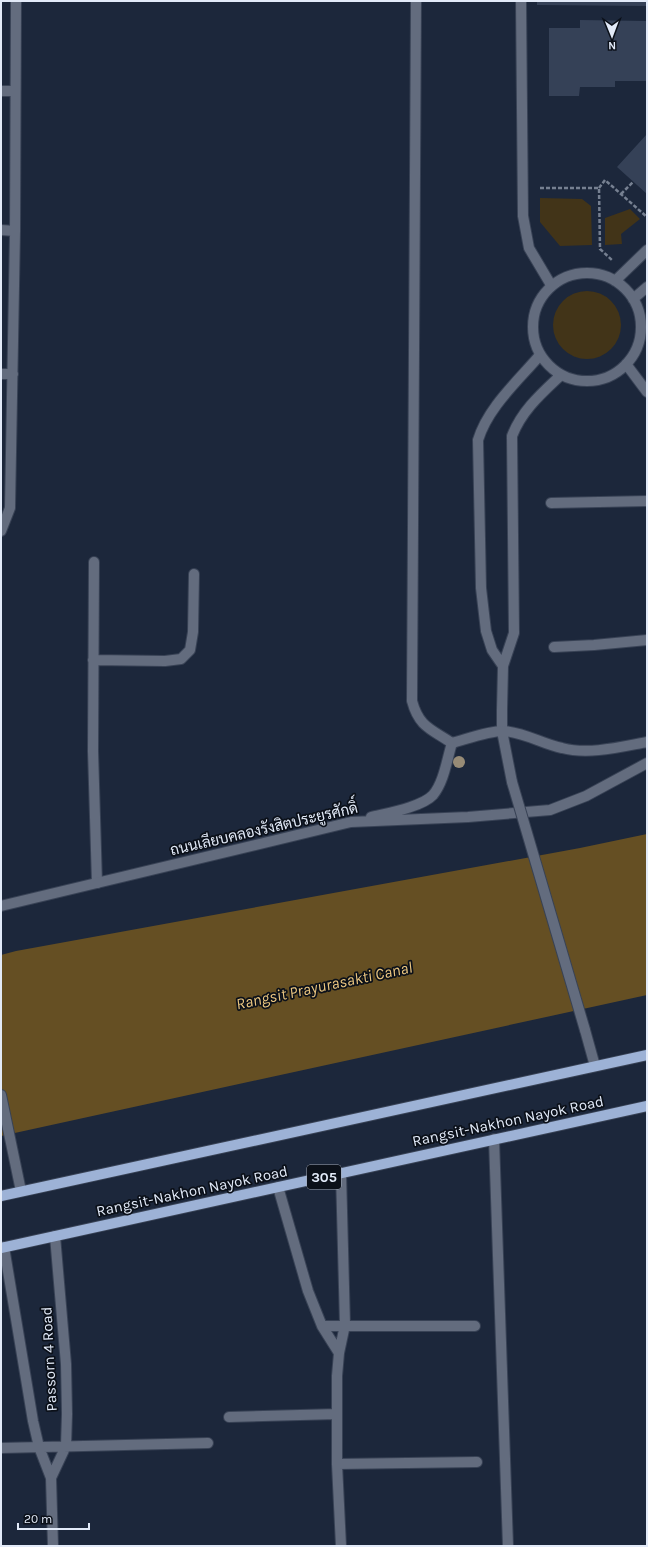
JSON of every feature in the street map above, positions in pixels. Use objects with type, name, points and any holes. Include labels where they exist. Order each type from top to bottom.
[{"type":"main road","points":[[1,1196],[647,1055]]},
{"type":"main road","name":"Rangsit-Nakhon Nayok Road","points":[[2,1247],[647,1106]]},
{"type":"street","points":[[1,531],[6,508],[13,374],[15,231],[14,91],[16,1]]},
{"type":"street","points":[[416,1],[412,701],[415,712],[421,722],[452,743],[502,731],[518,733],[563,749],[586,750],[620,747],[647,742]]},
{"type":"street","points":[[521,1],[523,216],[528,248],[552,285]]},
{"type":"street","points":[[1,91],[14,91]]},
{"type":"street","points":[[1,230],[15,231]]},
{"type":"street","points":[[615,281],[647,250]]},
{"type":"street","points":[[594,273],[615,281],[633,299],[639,312],[641,326],[639,339],[634,352],[626,364],[612,374],[596,380],[578,380],[562,375],[550,367],[540,355],[533,337],[533,318],[539,300],[552,285],[571,275],[594,273]]},
{"type":"street","points":[[633,299],[647,287]]},
{"type":"street","points":[[504,666],[492,650],[486,631],[481,588],[478,440],[482,425],[490,413],[540,355]]},
{"type":"street","points":[[626,364],[647,392]]},
{"type":"street","points":[[1,374],[13,374]]},
{"type":"street","points":[[562,375],[529,406],[517,422],[512,436],[514,633],[504,666],[502,731],[512,782],[596,1066]]},
{"type":"street","points":[[551,503],[647,501]]},
{"type":"street","points":[[94,562],[93,751],[97,883]]},
{"type":"street","points":[[93,660],[165,661],[181,659],[190,650],[193,632],[194,574]]},
{"type":"street","points":[[554,646],[629,643],[647,640]]},
{"type":"street","points":[[351,822],[417,804],[432,796],[441,781],[452,743]]},
{"type":"street","name":"ถนนเลียบคลองรังสิตประยูรศักดิ์","points":[[1,906],[351,822],[468,817],[550,810],[586,796],[647,763]]},
{"type":"street","points":[[1,1095],[21,1192]]},
{"type":"street","points":[[494,1139],[508,1546]]},
{"type":"street","points":[[341,1173],[345,1325],[339,1353],[337,1414],[337,1464],[341,1546]]},
{"type":"street","points":[[278,1187],[308,1291],[322,1326],[339,1353]]},
{"type":"street","name":"Passorn 4 Road","points":[[51,1478],[66,1446],[66,1364],[55,1236]]},
{"type":"street","name":"Passorn 4 Road","points":[[2,1247],[26,1385],[39,1447],[51,1478],[53,1546]]},
{"type":"street","points":[[322,1326],[475,1326]]},
{"type":"street","points":[[228,1417],[337,1414]]},
{"type":"street","points":[[1,1448],[208,1443]]},
{"type":"street","points":[[337,1464],[477,1462]]},
{"type":"path","points":[[624,272],[600,249],[599,188],[605,180],[647,217]]},
{"type":"path","points":[[621,194],[633,182]]},
{"type":"path","points":[[523,188],[599,188]]},
{"type":"shaded area","points":[[540,198],[582,199],[591,206],[592,245],[560,246],[540,222]]},
{"type":"shaded area","points":[[630,209],[640,219],[621,234],[622,244],[605,245],[605,218]]},
{"type":"shaded area","points":[[587,291],[600,294],[611,301],[618,312],[621,325],[618,338],[611,349],[600,356],[587,359],[574,356],[563,349],[556,338],[553,325],[556,312],[563,301],[574,294]]},
{"type":"water","name":"Rangsit Prayurasakti Canal","points":[[647,834],[647,995],[1,1136],[1,955],[16,951],[580,848]]},
{"type":"building","points":[[537,1],[647,1],[647,6],[537,5]]},
{"type":"building","points":[[580,20],[647,21],[647,81],[615,81],[615,87],[580,87],[579,96],[549,96],[549,28],[580,28]]},
{"type":"building","points":[[647,134],[647,194],[617,167]]}]
